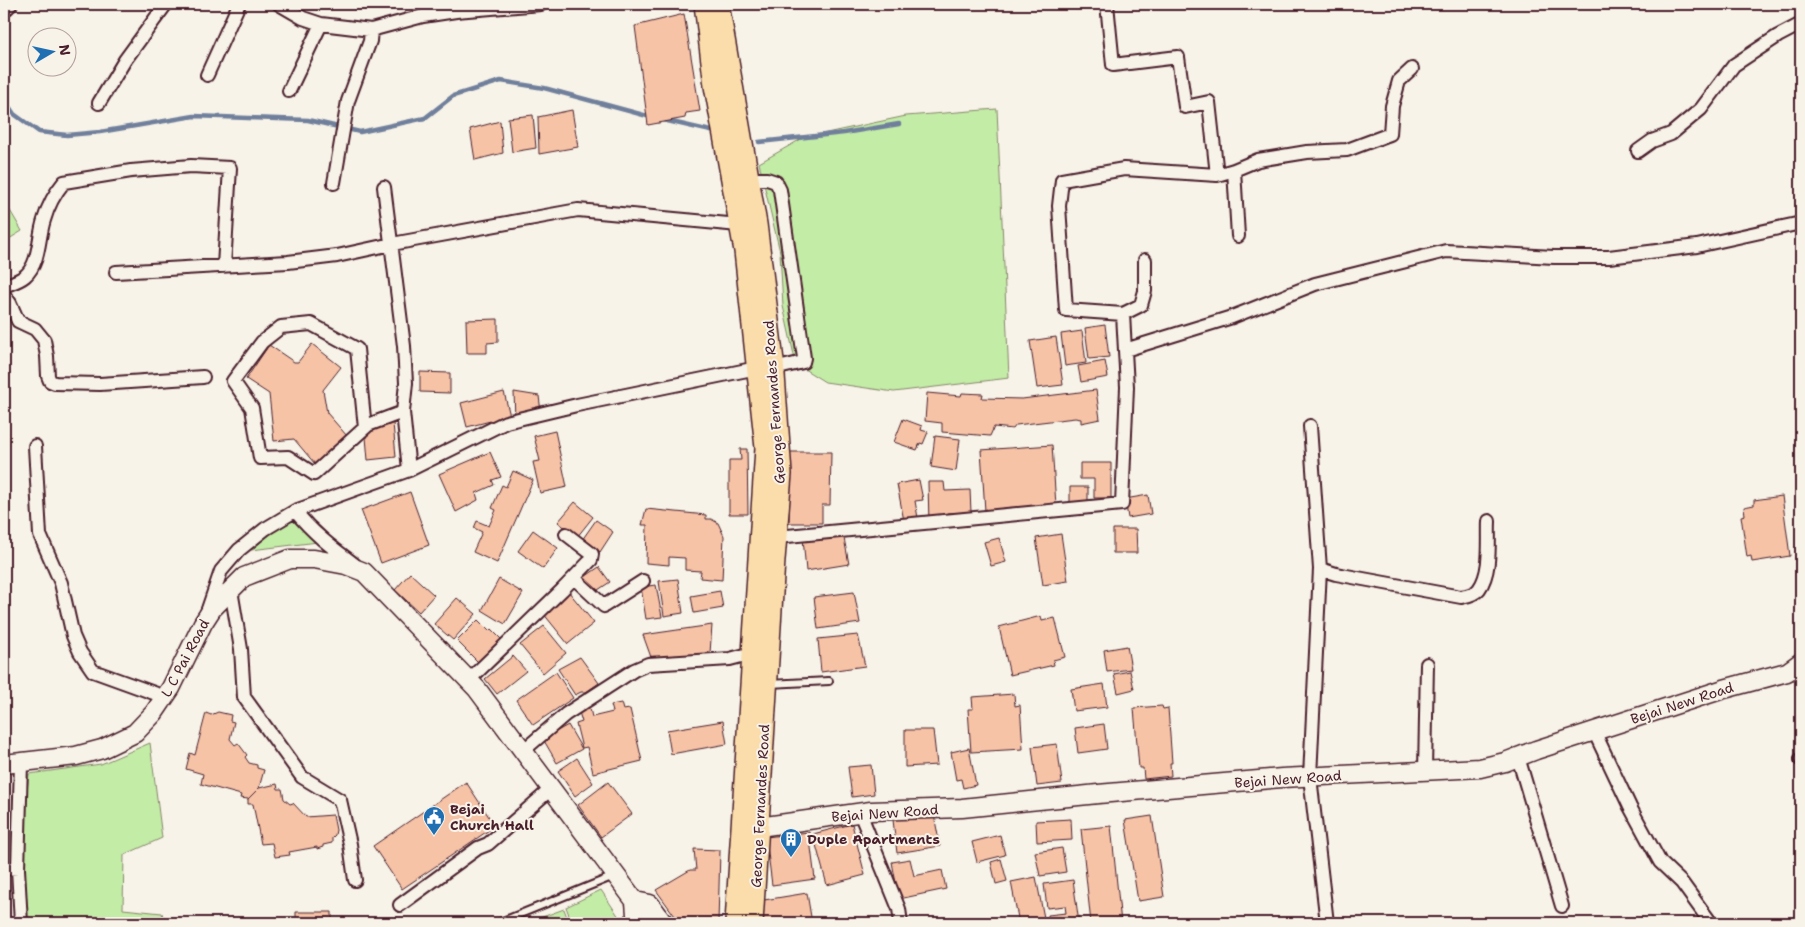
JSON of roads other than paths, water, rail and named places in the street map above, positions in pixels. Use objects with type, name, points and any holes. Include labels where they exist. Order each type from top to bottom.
[{"type":"main road","name":"George Fernandes Road","points":[[704,4],[714,86],[766,368],[782,474],[767,684],[750,827],[734,923]]},
{"type":"main road","name":"George Fernandes Road","points":[[719,4],[757,224],[766,368],[766,448],[753,653],[750,827],[753,923]]},
{"type":"street","points":[[99,103],[125,60],[166,4]]},
{"type":"street","points":[[207,75],[239,4]]},
{"type":"street","points":[[279,4],[303,18],[321,24],[371,30],[423,16],[456,11],[542,4]]},
{"type":"street","points":[[1107,4],[1113,65],[1178,57],[1185,106],[1209,102],[1218,175]]},
{"type":"street","points":[[288,91],[321,24]]},
{"type":"street","points":[[1638,151],[1652,141],[1671,134],[1701,109],[1734,65],[1778,36],[1801,24]]},
{"type":"street","points":[[334,184],[348,102],[370,41],[371,30]]},
{"type":"street","points":[[1145,260],[1145,291],[1141,305],[1123,314],[1066,310],[1059,206],[1062,180],[1124,169],[1218,175],[1258,160],[1307,152],[1347,150],[1390,134],[1392,106],[1399,81],[1412,70]]},
{"type":"street","points":[[4,286],[27,275],[35,262],[48,207],[64,182],[131,171],[191,166],[230,168],[224,266]]},
{"type":"street","points":[[1234,170],[1238,236]]},
{"type":"street","points":[[203,623],[221,571],[238,550],[265,529],[295,511],[409,470],[506,422],[576,405],[803,362],[804,358],[780,190],[776,182],[767,178],[749,179]]},
{"type":"street","points":[[384,187],[404,346],[406,383],[403,412],[409,470]]},
{"type":"street","points":[[116,272],[288,262],[337,256],[578,210],[739,225]]},
{"type":"street","points":[[1125,350],[1232,317],[1316,284],[1446,251],[1554,256],[1609,256],[1697,246],[1801,223]]},
{"type":"street","points":[[4,295],[18,321],[35,329],[44,340],[50,381],[55,383],[100,384],[203,377]]},
{"type":"street","points":[[777,537],[1122,504],[1127,387],[1123,314]]},
{"type":"street","points":[[365,428],[357,350],[311,324],[281,327],[262,342],[233,381],[252,408],[260,458],[288,457],[314,474],[365,428],[403,412]]},
{"type":"street","points":[[1310,426],[1320,569],[1310,777],[1327,923]]},
{"type":"street","points":[[35,446],[40,535],[61,583],[73,636],[80,652],[93,671],[165,697]]},
{"type":"street","points":[[295,511],[312,531],[364,572],[477,688],[635,901],[636,915],[642,923]]},
{"type":"street","points":[[1320,569],[1336,574],[1461,597],[1470,595],[1479,590],[1486,574],[1489,521]]},
{"type":"street","points":[[469,680],[591,560],[592,556],[566,534]]},
{"type":"street","name":"L C Pai Road","points":[[12,763],[76,756],[118,743],[135,733],[154,713],[165,697],[212,609],[244,577],[290,559],[314,559],[364,572]]},
{"type":"street","points":[[574,578],[604,606],[643,581]]},
{"type":"street","points":[[231,590],[241,649],[244,697],[302,777],[340,800],[350,844],[355,880]]},
{"type":"street","points":[[524,750],[566,714],[648,664],[730,659],[753,653]]},
{"type":"street","name":"Bejai New Road","points":[[750,827],[860,813],[962,808],[1098,794],[1310,777],[1480,768],[1506,762],[1724,689],[1787,672],[1801,662]]},
{"type":"street","points":[[1425,771],[1427,664]]},
{"type":"street","points":[[1594,731],[1630,807],[1660,862],[1682,883],[1711,923]]},
{"type":"street","points":[[1518,757],[1562,906]]},
{"type":"street","points":[[12,763],[21,923]]},
{"type":"street","points":[[400,905],[478,848],[488,844],[552,788]]},
{"type":"street","points":[[860,813],[899,909],[901,923]]},
{"type":"street","points":[[4,868],[18,869]]},
{"type":"street","points":[[635,901],[650,904],[664,923]]},
{"type":"lane","points":[[767,684],[830,681]]},
{"type":"lane","points":[[498,923],[616,875]]},
{"type":"waterway","points":[[4,99],[14,114],[39,132],[67,135],[100,132],[194,116],[308,120],[360,132],[425,118],[453,96],[501,81],[544,88],[651,117]]},
{"type":"waterway","points":[[663,120],[711,131]]},
{"type":"waterway","points":[[759,142],[844,133],[899,124]]},
{"type":"place","name":"Bejai Church Hall","points":[[434,836]]},
{"type":"place","name":"Duple Apartments","points":[[791,858]]}]
